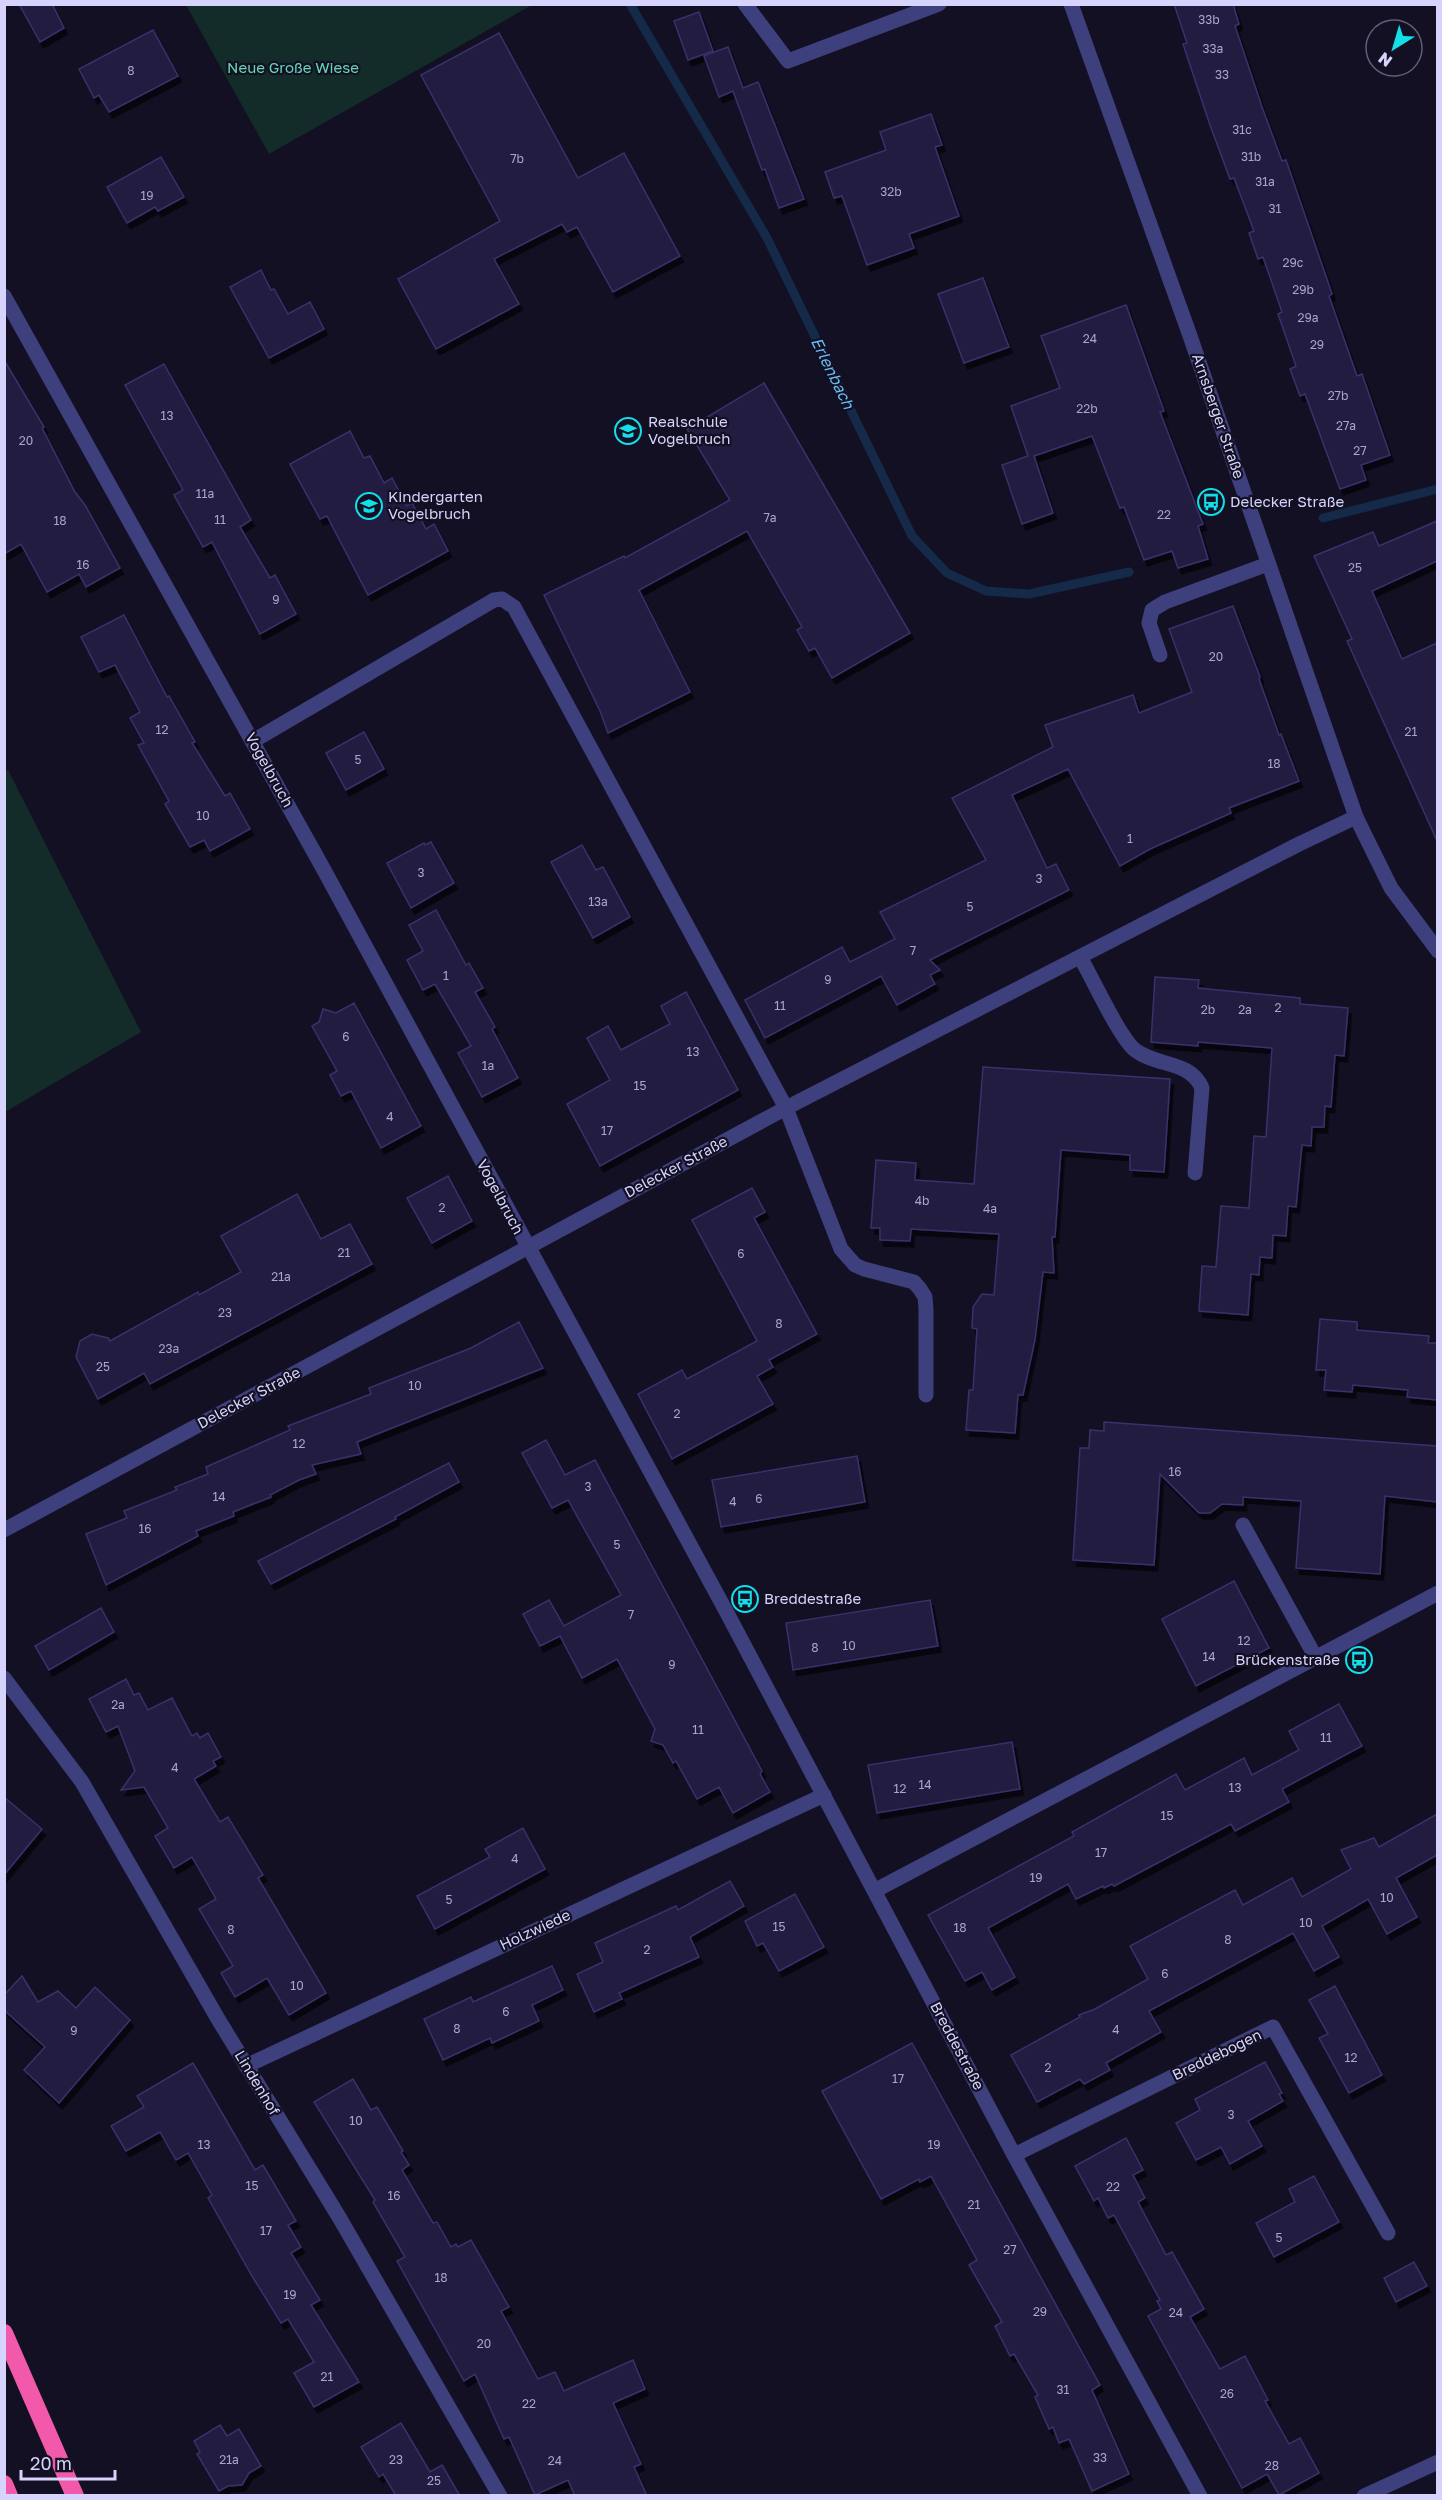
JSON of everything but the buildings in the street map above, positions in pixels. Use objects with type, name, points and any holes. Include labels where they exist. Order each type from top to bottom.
[{"type":"highway","points":[[4,2333],[75,2496]]},
{"type":"highway","points":[[4,2484],[9,2496]]},
{"type":"street","points":[[745,4],[788,61],[939,4]]},
{"type":"street","name":"Arnsberger Straße","points":[[1071,4],[1356,817],[1391,888],[1437,951]]},
{"type":"street","name":"Vogelbruch","points":[[4,296],[254,741],[527,1247]]},
{"type":"street","points":[[1160,655],[1149,623],[1152,610],[1165,602],[1268,564]]},
{"type":"street","points":[[254,741],[494,600],[502,598],[508,601],[514,607],[786,1108],[841,1249],[855,1264],[864,1269],[914,1282],[925,1297],[926,1395]]},
{"type":"street","name":"Delecker Straße","points":[[4,1530],[786,1108],[1299,844],[1356,817]]},
{"type":"street","points":[[1080,957],[1129,1043],[1136,1050],[1154,1059],[1188,1070],[1199,1080],[1202,1088],[1195,1173]]},
{"type":"street","name":"Breddestraße","points":[[527,1247],[876,1890],[1014,2155],[1200,2496]]},
{"type":"street","points":[[1243,1526],[1316,1658]]},
{"type":"street","points":[[876,1890],[1437,1593]]},
{"type":"street","name":"Lindenhof","points":[[4,1678],[82,1782],[246,2066],[339,2217],[500,2496]]},
{"type":"street","name":"Holzwiede","points":[[246,2066],[824,1795]]},
{"type":"street","name":"Breddebogen","points":[[1014,2155],[1273,2027],[1388,2233]]},
{"type":"street","points":[[1364,2496],[1437,2462]]},
{"type":"green space","name":"Neue Große Wiese","points":[[186,5],[532,5],[269,154]]},
{"type":"green space","points":[[8,770],[141,1032],[5,1112],[4,772]]},
{"type":"waterway","name":"Erlenbach","points":[[630,4],[767,238],[912,536],[947,573],[986,591],[1029,594],[1129,572]]},
{"type":"waterway","points":[[1323,518],[1438,489]]},
{"type":"place","name":"Realschule Vogelbruch","points":[[628,431]]},
{"type":"place","name":"Delecker Straße","points":[[1211,502]]},
{"type":"place","name":"Kindergarten Vogelbruch","points":[[369,506]]},
{"type":"place","name":"Breddestraße","points":[[745,1599]]},
{"type":"place","name":"Brückenstraße","points":[[1359,1660]]}]
